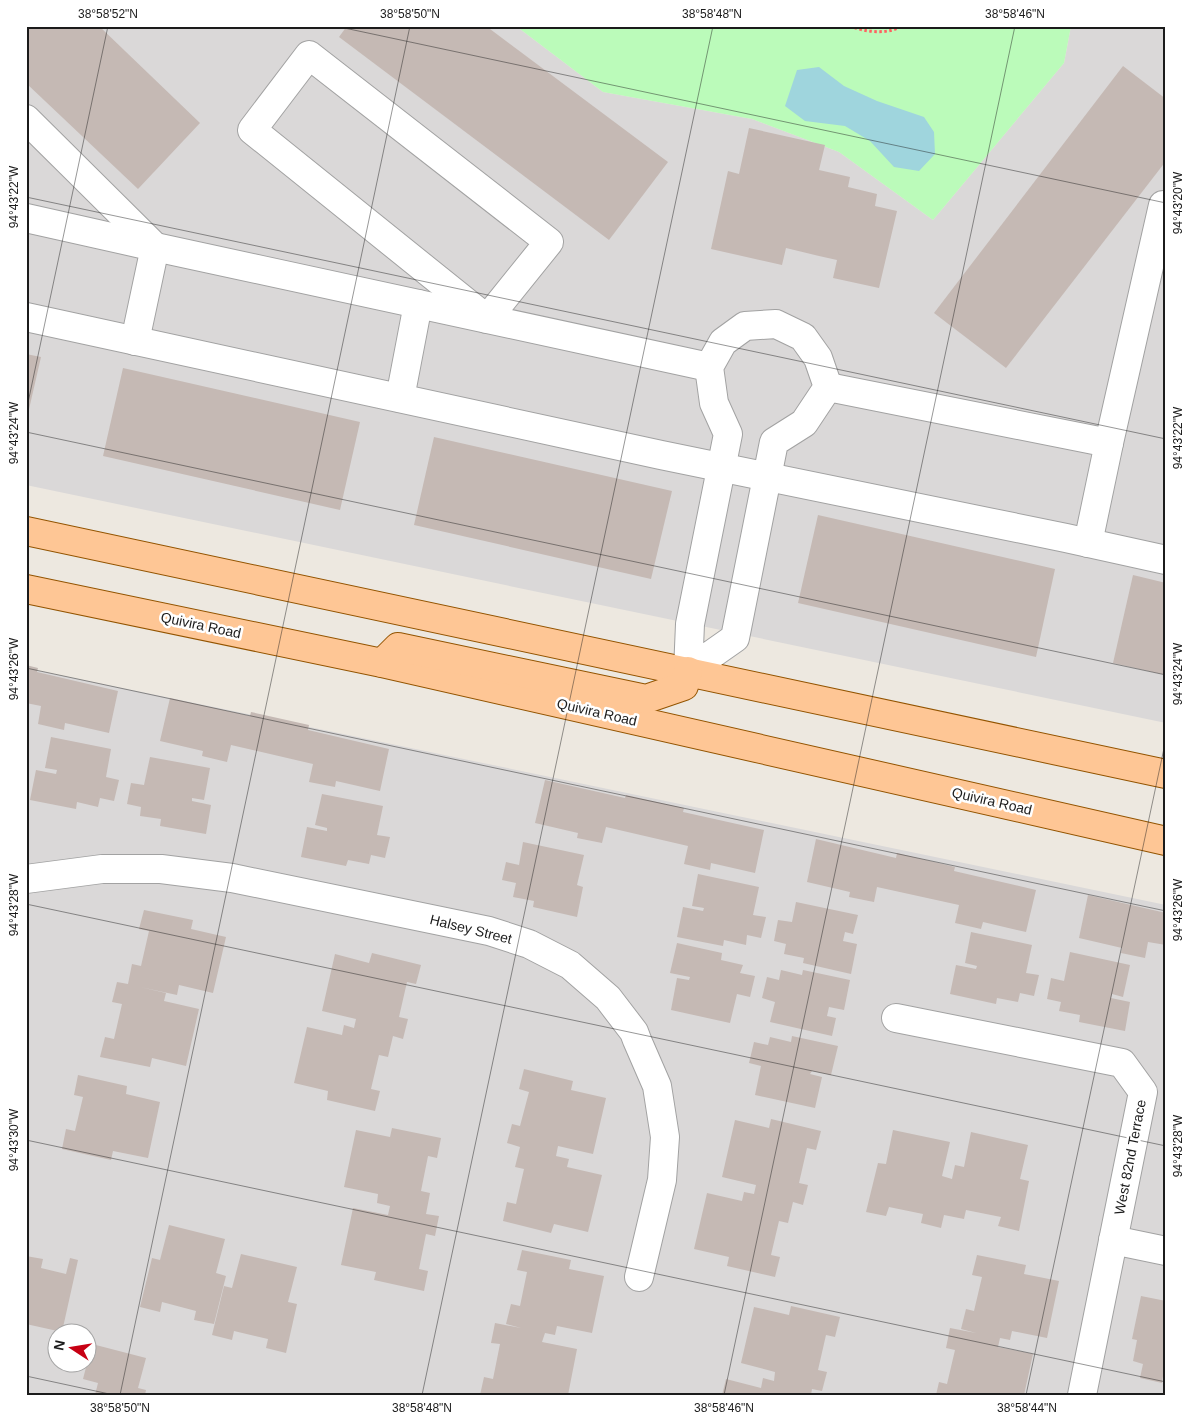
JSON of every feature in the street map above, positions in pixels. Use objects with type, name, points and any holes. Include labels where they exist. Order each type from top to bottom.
[{"type":"main road","points":[[26,531],[1166,774]]},
{"type":"main road","name":"Quivira Road","points":[[26,589],[382,663],[1166,841]]},
{"type":"main road","points":[[382,663],[398,647],[646,699],[684,686],[688,671]]},
{"type":"street","points":[[310,55],[549,242],[487,319],[252,130],[310,55]]},
{"type":"street","points":[[26,119],[156,247]]},
{"type":"street","points":[[1088,543],[1163,205],[1166,205]]},
{"type":"street","points":[[26,218],[709,367]]},
{"type":"street","points":[[135,341],[156,247]]},
{"type":"street","points":[[400,398],[418,304]]},
{"type":"street","points":[[26,317],[721,468],[1166,560]]},
{"type":"street","points":[[688,671],[690,624],[728,434],[714,403],[709,367],[723,342],[745,326],[776,324],[803,337],[818,358],[828,387]]},
{"type":"street","points":[[828,387],[1109,443]]},
{"type":"street","points":[[688,671],[735,638],[774,442],[804,423],[828,387]]},
{"type":"street","name":"Halsey Street","points":[[26,879],[102,869],[152,869],[232,878],[489,932],[528,944],[570,964],[608,998],[634,1032],[656,1086],[665,1138],[662,1180],[639,1277]]},
{"type":"street","name":"West 82nd Terrace","points":[[896,1018],[1122,1063],[1143,1092],[1082,1395]]},
{"type":"street","points":[[1113,1240],[1166,1251]]},
{"type":"path","points":[[850,26],[859,30],[893,32],[902,26]]},
{"type":"shaded area","points":[[26,26],[516,26],[603,92],[752,119],[839,152],[933,220],[1064,63],[1071,26],[1166,26],[1166,723],[26,485]]},
{"type":"shaded area","points":[[26,668],[1166,905],[1166,1395],[26,1395]]},
{"type":"green space","points":[[516,26],[1071,26],[1064,63],[933,220],[839,152],[752,119],[603,92]]},
{"type":"water","points":[[819,67],[844,86],[877,101],[924,117],[934,132],[935,154],[919,171],[894,167],[870,141],[845,126],[805,121],[785,106],[797,70]]},
{"type":"building","points":[[26,26],[99,26],[200,123],[138,189],[26,83]]},
{"type":"building","points":[[347,26],[486,26],[668,162],[609,240],[339,37]]},
{"type":"building","points":[[1123,66],[1166,99],[1166,161],[1006,368],[934,313]]},
{"type":"building","points":[[749,128],[825,145],[819,170],[850,177],[848,187],[877,194],[875,206],[897,211],[879,288],[833,278],[837,260],[786,248],[782,265],[711,249],[728,171],[739,174]]},
{"type":"building","points":[[26,354],[41,357],[27,418],[26,418]]},
{"type":"building","points":[[123,368],[360,422],[340,510],[103,456]]},
{"type":"building","points":[[434,437],[672,491],[651,579],[414,525]]},
{"type":"building","points":[[818,515],[1055,569],[1036,657],[798,603]]},
{"type":"building","points":[[1133,575],[1166,583],[1166,675],[1113,663]]},
{"type":"building","points":[[26,665],[38,668],[37,672],[118,691],[109,733],[65,723],[64,730],[38,724],[41,706],[26,703]]},
{"type":"building","points":[[170,698],[250,716],[251,712],[309,725],[308,730],[389,749],[380,791],[336,781],[335,787],[309,782],[313,764],[231,745],[227,762],[202,756],[203,751],[160,741]]},
{"type":"building","points":[[51,737],[111,749],[106,777],[119,780],[114,801],[100,798],[98,807],[77,802],[76,809],[30,800],[36,770],[56,774],[57,770],[45,768]]},
{"type":"building","points":[[150,757],[210,768],[204,800],[192,798],[192,801],[211,805],[206,834],[160,826],[161,819],[140,816],[141,807],[127,804],[131,783],[144,785]]},
{"type":"building","points":[[545,780],[625,798],[626,795],[684,808],[683,812],[764,830],[755,873],[711,863],[710,870],[684,864],[688,846],[606,827],[602,843],[577,838],[578,833],[535,823]]},
{"type":"building","points":[[322,794],[383,806],[377,835],[390,837],[385,858],[371,855],[369,864],[348,860],[346,866],[301,857],[307,827],[327,831],[327,828],[315,825]]},
{"type":"building","points":[[816,839],[896,858],[897,853],[955,867],[954,871],[1036,890],[1026,932],[983,922],[981,929],[955,923],[959,905],[877,887],[874,902],[849,897],[850,892],[807,882]]},
{"type":"building","points":[[523,842],[584,855],[577,885],[583,887],[577,917],[533,907],[534,901],[513,897],[516,883],[502,880],[506,862],[519,865]]},
{"type":"building","points":[[698,874],[759,887],[753,915],[766,917],[761,938],[747,935],[746,945],[724,940],[723,946],[677,937],[683,907],[703,911],[704,908],[692,906]]},
{"type":"building","points":[[1088,895],[1166,913],[1166,945],[1148,942],[1145,958],[1121,953],[1122,948],[1079,938]]},
{"type":"building","points":[[796,902],[858,915],[853,934],[845,932],[843,941],[857,944],[851,974],[803,963],[804,958],[784,954],[786,944],[774,941],[778,920],[792,922]]},
{"type":"building","points":[[144,910],[193,920],[191,929],[226,937],[213,993],[179,985],[177,995],[140,987],[166,993],[164,1001],[199,1009],[186,1066],[152,1058],[150,1067],[100,1057],[105,1037],[114,1039],[122,1004],[112,1002],[117,982],[128,984],[132,964],[141,966],[149,931],[139,929]]},
{"type":"building","points":[[971,932],[1032,945],[1026,973],[1039,975],[1034,996],[1020,993],[1018,1002],[997,998],[996,1004],[950,994],[956,965],[976,969],[977,966],[965,963]]},
{"type":"building","points":[[677,943],[722,953],[721,960],[743,965],[740,973],[755,976],[750,997],[737,994],[730,1023],[671,1010],[677,978],[689,980],[690,977],[670,973]]},
{"type":"building","points":[[1070,952],[1130,965],[1123,997],[1112,994],[1111,998],[1130,1002],[1125,1031],[1079,1022],[1080,1015],[1059,1011],[1061,1002],[1047,999],[1051,978],[1064,981]]},
{"type":"building","points":[[372,953],[421,965],[416,984],[407,982],[399,1017],[408,1019],[403,1039],[393,1036],[388,1057],[379,1055],[371,1089],[380,1091],[375,1111],[327,1100],[328,1091],[294,1083],[307,1027],[342,1035],[344,1025],[354,1028],[356,1019],[322,1011],[335,954],[369,963]]},
{"type":"building","points":[[781,970],[802,975],[803,970],[850,980],[844,1010],[829,1007],[827,1016],[836,1018],[832,1036],[770,1022],[775,1002],[762,998],[767,977],[779,980]]},
{"type":"building","points":[[792,1036],[838,1046],[831,1075],[812,1071],[810,1074],[822,1077],[815,1108],[755,1095],[761,1066],[749,1063],[754,1042],[768,1045],[770,1037],[791,1042]]},
{"type":"building","points":[[524,1069],[573,1081],[571,1090],[606,1098],[593,1154],[558,1146],[556,1156],[569,1159],[567,1167],[602,1175],[588,1232],[554,1224],[551,1233],[503,1221],[507,1202],[516,1204],[524,1169],[515,1167],[520,1147],[507,1143],[512,1124],[520,1126],[529,1092],[519,1089]]},
{"type":"building","points":[[78,1075],[127,1086],[126,1094],[160,1102],[148,1158],[113,1151],[111,1160],[62,1149],[66,1129],[75,1131],[83,1097],[74,1095]]},
{"type":"building","points":[[771,1119],[821,1131],[816,1150],[807,1148],[799,1183],[808,1185],[803,1205],[793,1202],[788,1223],[779,1221],[771,1255],[780,1257],[775,1277],[727,1266],[729,1257],[694,1249],[707,1193],[742,1201],[744,1192],[754,1194],[756,1185],[722,1177],[735,1120],[769,1128]]},
{"type":"building","points":[[392,1128],[441,1138],[437,1158],[428,1156],[421,1191],[430,1193],[426,1214],[439,1216],[435,1236],[426,1234],[419,1269],[428,1271],[424,1291],[374,1280],[376,1272],[341,1265],[353,1208],[388,1215],[390,1206],[377,1203],[378,1194],[344,1187],[356,1130],[390,1137]]},
{"type":"building","points":[[893,1130],[950,1142],[942,1176],[952,1179],[955,1165],[964,1167],[971,1132],[1028,1145],[1020,1179],[1029,1181],[1019,1231],[998,1226],[1001,1217],[966,1210],[964,1219],[944,1215],[941,1228],[921,1223],[923,1214],[889,1207],[886,1216],[866,1212],[878,1163],[886,1164]]},
{"type":"building","points":[[1165,1187],[1166,1199],[1163,1199]]},
{"type":"building","points":[[169,1225],[225,1239],[216,1273],[226,1276],[214,1324],[194,1320],[196,1311],[162,1302],[160,1312],[140,1307],[152,1258],[160,1260]]},
{"type":"building","points":[[522,1250],[571,1260],[569,1269],[604,1276],[592,1333],[557,1326],[555,1335],[545,1333],[542,1342],[577,1349],[568,1395],[480,1395],[484,1377],[493,1379],[500,1344],[491,1343],[495,1323],[521,1328],[506,1324],[511,1304],[520,1306],[527,1272],[517,1270]]},
{"type":"building","points":[[241,1254],[297,1267],[288,1302],[297,1304],[286,1353],[266,1348],[268,1339],[234,1331],[232,1340],[212,1335],[224,1286],[232,1288]]},
{"type":"building","points":[[977,1255],[1026,1265],[1024,1274],[1059,1281],[1047,1338],[1012,1331],[1010,1340],[1000,1338],[998,1347],[1033,1354],[1024,1395],[936,1395],[939,1382],[947,1384],[955,1350],[946,1348],[950,1328],[976,1333],[961,1329],[966,1309],[974,1311],[982,1277],[972,1275]]},
{"type":"building","points":[[26,1256],[43,1259],[41,1268],[66,1274],[70,1258],[78,1260],[64,1324],[48,1324],[48,1329],[26,1324],[29,1310],[26,1310]]},
{"type":"building","points":[[1141,1296],[1166,1301],[1166,1370],[1164,1369],[1162,1383],[1140,1378],[1143,1364],[1133,1361],[1137,1340],[1132,1339]]},
{"type":"building","points":[[791,1306],[840,1317],[835,1337],[826,1335],[818,1370],[827,1372],[822,1391],[812,1389],[811,1395],[722,1395],[726,1379],[761,1388],[763,1378],[774,1381],[775,1372],[741,1363],[754,1307],[789,1315]]},
{"type":"building","points":[[98,1346],[146,1358],[138,1388],[146,1390],[145,1395],[95,1395],[98,1383],[83,1379],[84,1374],[98,1374]]}]
